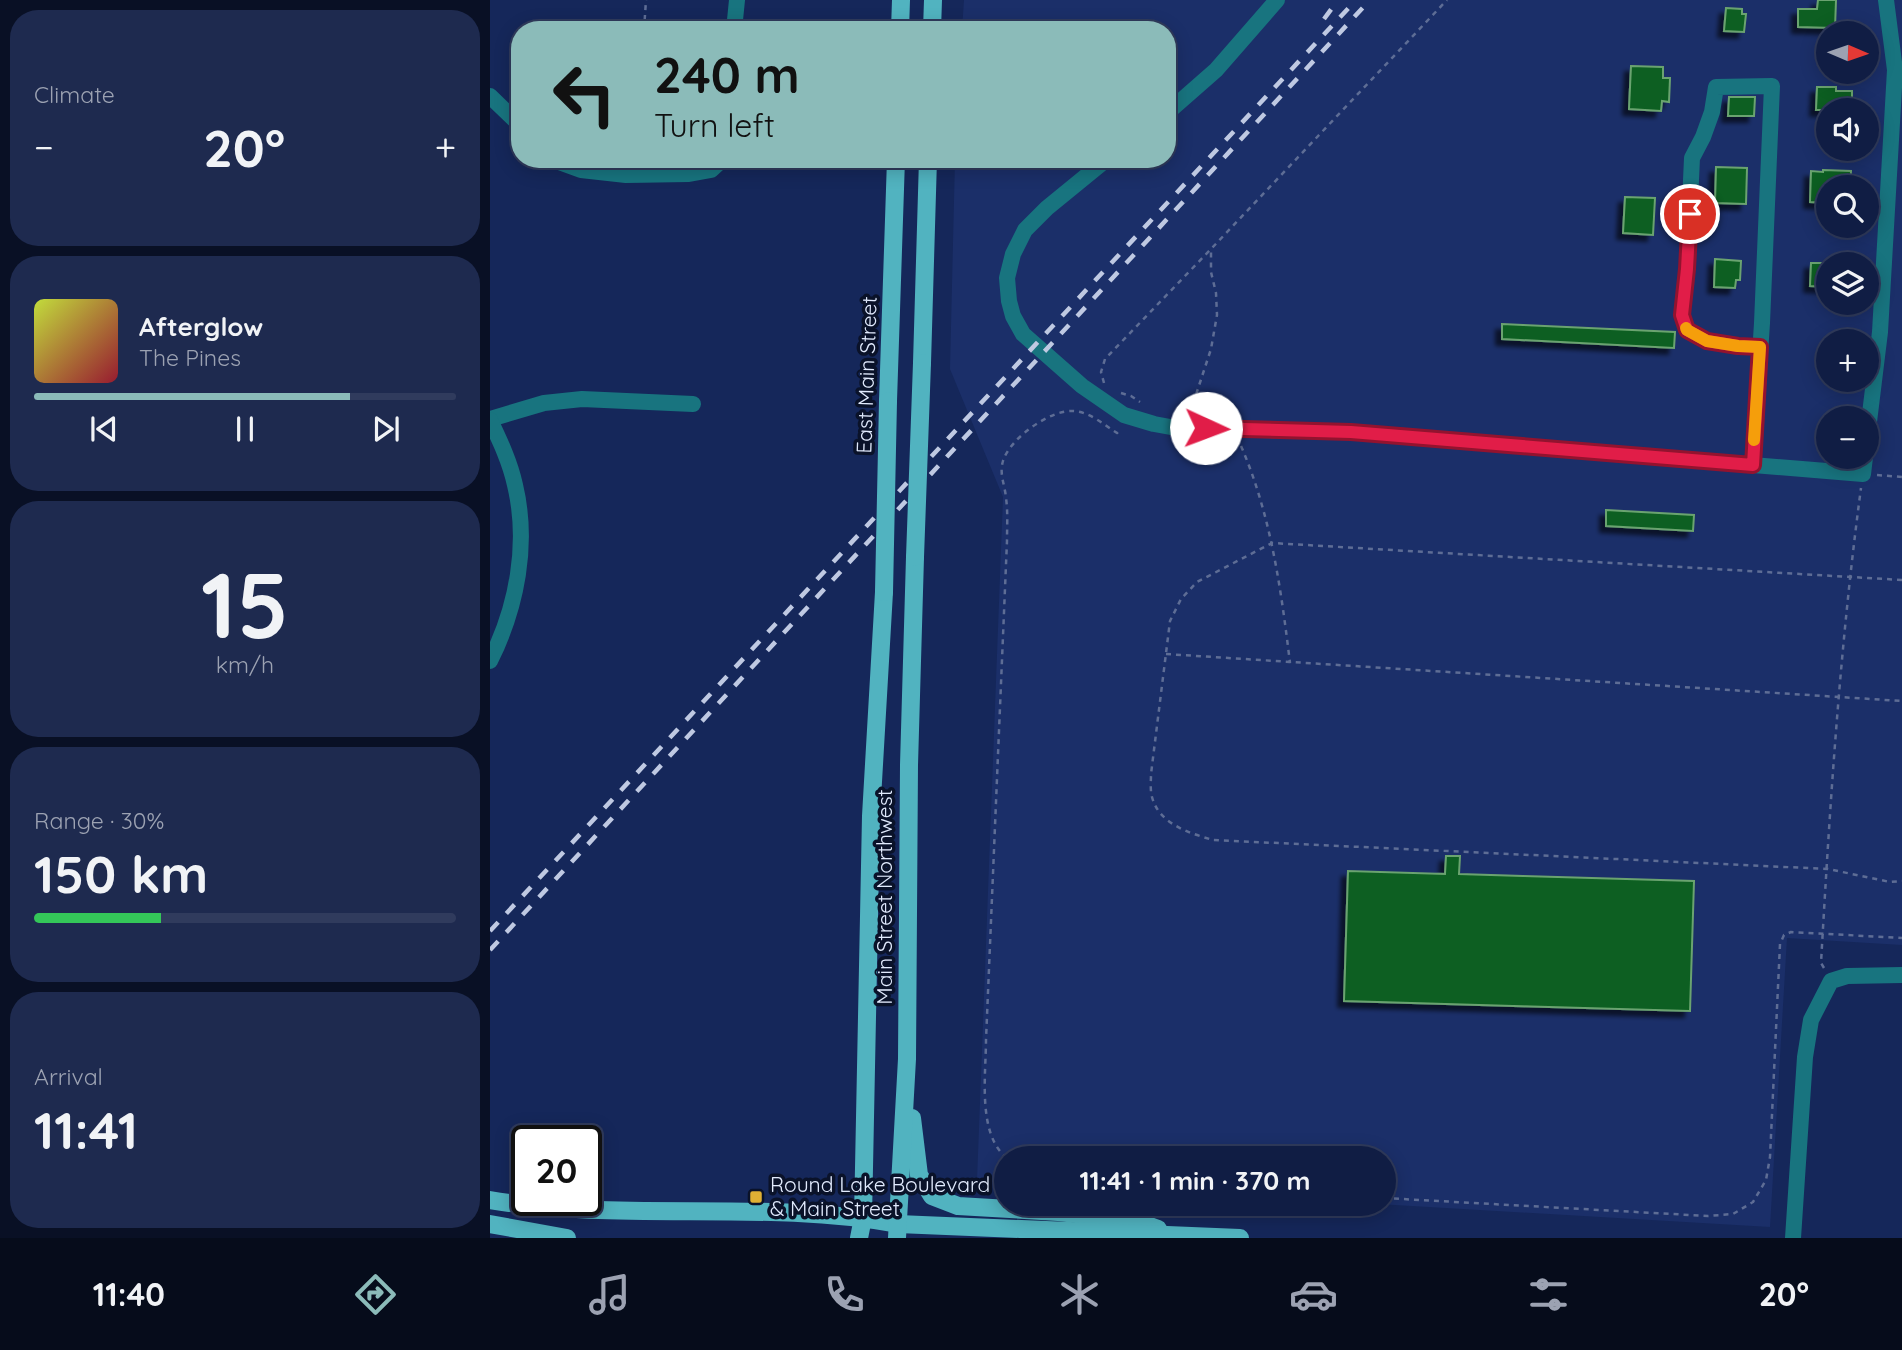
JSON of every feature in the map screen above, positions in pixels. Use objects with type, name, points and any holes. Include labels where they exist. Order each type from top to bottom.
[{"type":"main road","points":[[900,21],[901,0]]},
{"type":"main road","points":[[932,21],[933,0]]},
{"type":"main road","name":"East Main Street","points":[[884,592],[895,168]]},
{"type":"main road","name":"Main Street Northwest","points":[[897,1231],[907,1059],[909,765],[928,168]]},
{"type":"main road","name":"Main Street Northwest","points":[[859,1238],[863,1218],[871,816],[884,592]]},
{"type":"main road","points":[[904,1101],[912,1120],[919,1175],[932,1196],[958,1206],[1133,1220],[1174,1235]]},
{"type":"main road","points":[[490,1200],[522,1206],[566,1209],[768,1211],[863,1218],[897,1231],[1240,1238]]},
{"type":"main road","points":[[490,1224],[567,1238]]},
{"type":"street","points":[[735,21],[737,0]]},
{"type":"street","points":[[1176,105],[1216,70],[1277,0]]},
{"type":"street","points":[[1871,406],[1880,332],[1895,70],[1886,0]]},
{"type":"street","points":[[1753,465],[1760,347],[1772,86],[1716,88],[1712,111],[1692,158],[1682,315],[1687,330],[1707,341],[1760,347]]},
{"type":"street","points":[[490,96],[511,116]]},
{"type":"street","points":[[576,168],[626,175],[689,174],[713,168]]},
{"type":"street","points":[[1096,168],[1025,230],[1013,254],[1007,278],[1009,301],[1013,316],[1023,334],[1082,386],[1124,415],[1154,424],[1184,428],[1351,432],[1863,474],[1864,469]]},
{"type":"street","points":[[490,661],[510,616],[521,552],[520,517],[515,486],[505,452],[490,419],[544,403],[582,399],[694,404]]},
{"type":"street","points":[[1793,1238],[1805,1057],[1811,1020],[1831,981],[1847,976],[1902,975]]},
{"type":"path","points":[[645,21],[646,0]]},
{"type":"path","points":[[1104,383],[1101,372],[1105,359],[1447,0]]},
{"type":"path","points":[[1184,428],[1211,349],[1217,315],[1211,250]]},
{"type":"path","points":[[996,1146],[989,1132],[986,1105],[1008,513],[1001,474],[1003,460],[1010,447],[1045,417],[1054,414],[1077,411],[1117,433],[1141,403],[1131,396],[1113,391]]},
{"type":"path","points":[[1229,429],[1241,447],[1257,489],[1272,543],[1290,663]]},
{"type":"path","points":[[1831,981],[1821,963],[1849,577],[1863,474],[1902,477]]},
{"type":"path","points":[[1902,580],[1272,543],[1197,582],[1181,599],[1170,621],[1151,774],[1151,796],[1162,816],[1185,831],[1213,840],[1828,869],[1890,882],[1902,881]]},
{"type":"path","points":[[1166,654],[1902,701]]},
{"type":"path","points":[[1396,1199],[1707,1216],[1733,1214],[1753,1202],[1766,1180],[1770,1157],[1780,944],[1784,935],[1791,932],[1902,938]]},
{"type":"shaded area","points":[[964,0],[1902,0],[1902,945],[1787,938],[1770,1227],[1396,1205],[1396,1146],[994,1146],[994,1182],[977,1181],[1003,497],[950,369],[955,168],[1176,168],[1176,21],[963,21]]},
{"type":"building","points":[[1818,0],[1836,0],[1835,21],[1816,21],[1816,27],[1798,27],[1798,9],[1817,9]]},
{"type":"building","points":[[1726,8],[1742,9],[1742,14],[1746,14],[1744,32],[1724,31]]},
{"type":"building","points":[[1631,66],[1663,67],[1663,78],[1670,78],[1669,102],[1662,101],[1661,111],[1629,109]]},
{"type":"building","points":[[1817,87],[1836,87],[1836,91],[1852,91],[1852,98],[1817,98]]},
{"type":"building","points":[[1729,97],[1755,97],[1754,116],[1728,116]]},
{"type":"building","points":[[1716,167],[1747,168],[1746,204],[1715,203]]},
{"type":"building","points":[[1811,171],[1851,171],[1851,175],[1816,175],[1816,202],[1810,202]]},
{"type":"building","points":[[1625,197],[1655,198],[1653,235],[1623,233]]},
{"type":"building","points":[[1715,259],[1741,261],[1740,280],[1736,280],[1735,288],[1714,287]]},
{"type":"building","points":[[1811,263],[1816,263],[1816,286],[1810,286]]},
{"type":"building","points":[[1502,324],[1675,332],[1674,348],[1502,339]]},
{"type":"building","points":[[1606,510],[1694,515],[1693,531],[1606,526]]},
{"type":"building","points":[[1446,856],[1460,856],[1459,874],[1694,881],[1690,1011],[1344,1001],[1348,871],[1445,874]]},
{"type":"railway","points":[[1324,19],[1338,0]]},
{"type":"railway","points":[[490,931],[1356,0]]},
{"type":"railway","points":[[490,950],[1370,0]]},
{"type":"slow traffic","points":[[1686,328],[1707,341],[1760,347],[1754,440]]},
{"type":"place","name":"Round Lake Boulevard & Main Street","points":[[756,1197]]},
{"type":"route","points":[[1206,428],[1351,432],[1753,465],[1760,347],[1707,341],[1687,330],[1682,315],[1690,214]]}]
